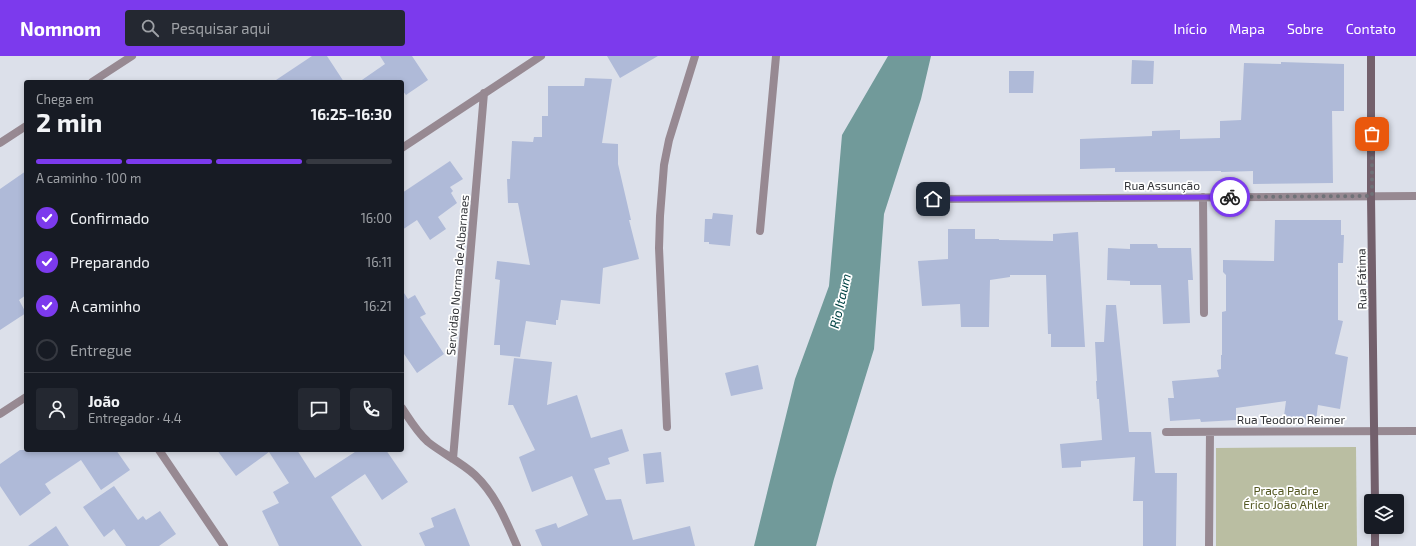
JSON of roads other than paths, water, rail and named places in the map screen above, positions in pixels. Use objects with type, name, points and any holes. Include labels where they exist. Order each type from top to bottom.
[{"type":"main road","name":"Rua Fátima","points":[[1372,56],[1375,494]]},
{"type":"main road","points":[[1375,534],[1375,546]]},
{"type":"street","points":[[95,80],[132,56]]},
{"type":"street","points":[[404,147],[540,56]]},
{"type":"street","points":[[667,427],[659,248],[660,216],[664,165],[669,140],[695,56]]},
{"type":"street","points":[[760,231],[776,56]]},
{"type":"street","name":"Servidão Norma de Albarnaes","points":[[453,459],[484,93]]},
{"type":"street","points":[[0,143],[24,127]]},
{"type":"street","name":"Rua Assunção","points":[[933,199],[1416,196]]},
{"type":"street","points":[[1203,197],[1204,313]]},
{"type":"street","points":[[0,414],[24,398]]},
{"type":"street","points":[[404,411],[418,432],[428,442],[475,475],[500,508],[517,546]]},
{"type":"street","name":"Rua Teodoro Reimer","points":[[1166,432],[1416,431]]},
{"type":"street","points":[[1209,546],[1210,432]]},
{"type":"street","points":[[159,452],[224,546]]},
{"type":"water","name":"Rio Itaum","points":[[888,56],[931,56],[921,99],[884,214],[874,349],[834,479],[816,546],[754,546],[795,379],[829,286],[842,135]]},
{"type":"park label","name":"Praça Padre Érico João Ahler","points":[[1286,497]]}]
